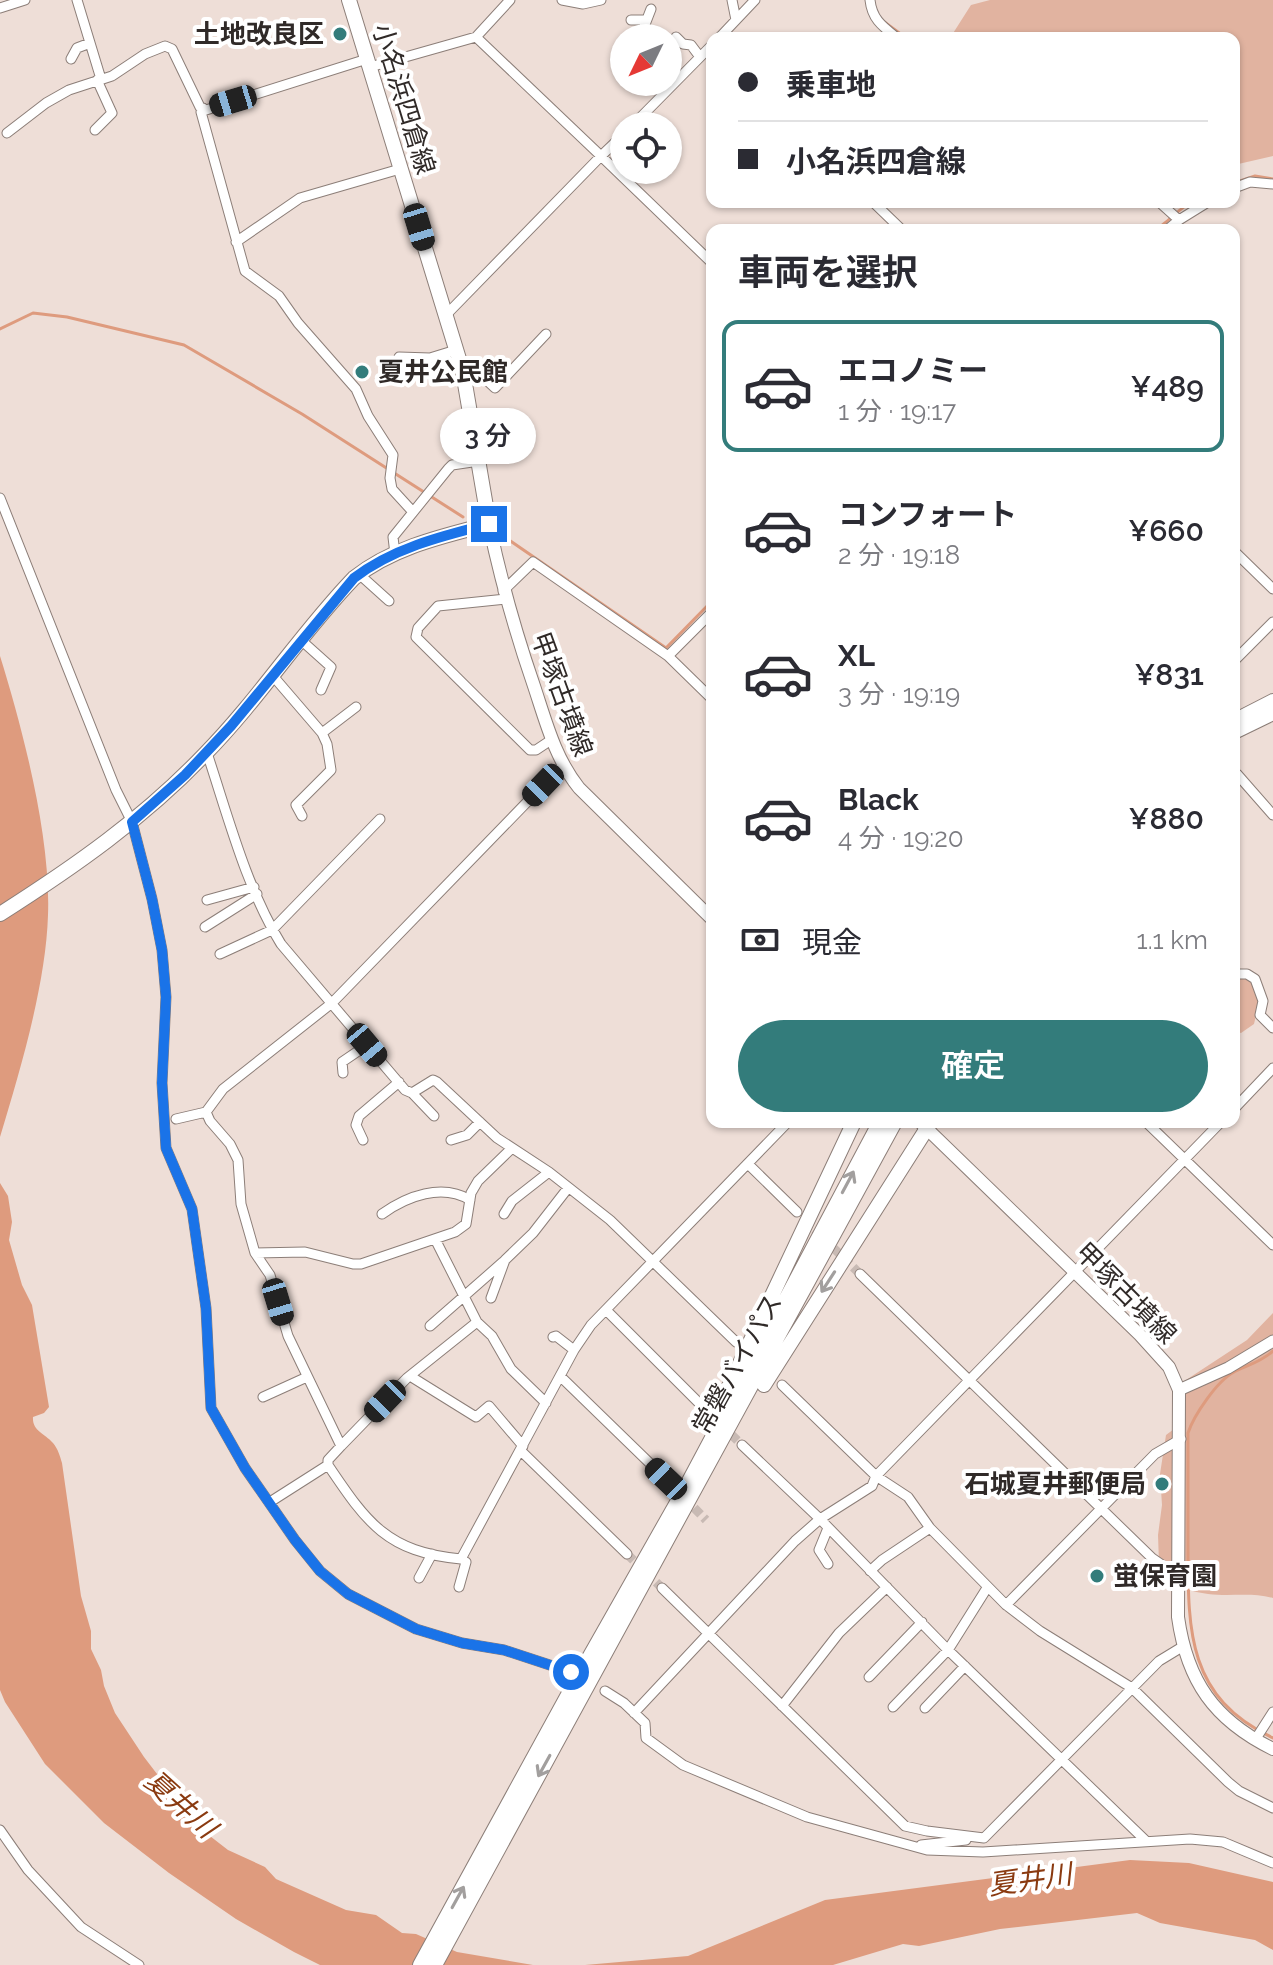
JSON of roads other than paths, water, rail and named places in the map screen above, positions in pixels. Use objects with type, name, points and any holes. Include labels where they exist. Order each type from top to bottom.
[{"type":"main road","name":"小名浜四倉線","points":[[349,0],[463,372],[489,524]]},
{"type":"main road","points":[[0,914],[67,871],[129,825],[207,753],[359,574],[395,554],[449,534],[489,524]]},
{"type":"main road","name":"甲塚古墳線","points":[[489,524],[504,595],[551,740],[563,765],[579,788],[706,913]]},
{"type":"main road","points":[[1240,716],[1273,701]]},
{"type":"main road","points":[[1240,729],[1273,713]]},
{"type":"main road","points":[[675,1505],[851,1128]]},
{"type":"main road","name":"常磐バイパス","points":[[435,1965],[675,1505],[887,1128]]},
{"type":"main road","name":"常磐バイパス","points":[[420,1965],[575,1695],[650,1575],[887,1128]]},
{"type":"main road","points":[[650,1575],[670,1549],[792,1339],[924,1128]]},
{"type":"main road","name":"甲塚古墳線","points":[[930,1128],[1169,1367],[1179,1390],[1178,1617],[1182,1647],[1197,1684],[1214,1706],[1259,1734],[1273,1749]]},
{"type":"street","points":[[0,8],[25,0]]},
{"type":"street","points":[[77,0],[112,113],[95,130]]},
{"type":"street","points":[[203,108],[206,110],[368,63],[476,37],[510,0]]},
{"type":"street","points":[[562,0],[583,4],[601,0]]},
{"type":"street","points":[[732,0],[736,20]]},
{"type":"street","points":[[725,32],[755,0]]},
{"type":"street","points":[[870,0],[872,13],[890,32]]},
{"type":"street","points":[[644,24],[651,9]]},
{"type":"street","points":[[631,20],[645,20]]},
{"type":"street","points":[[476,37],[706,257]]},
{"type":"street","points":[[71,59],[77,48],[90,43]]},
{"type":"street","points":[[682,43],[691,45],[700,57]]},
{"type":"street","points":[[7,133],[46,103],[69,90],[112,76],[138,58],[165,46],[172,49],[203,108],[201,112],[248,276],[265,283],[279,296],[298,323],[356,389],[368,416],[390,448],[392,489],[413,512]]},
{"type":"street","points":[[682,75],[706,51]]},
{"type":"street","points":[[646,112],[661,96]]},
{"type":"street","points":[[446,315],[610,147]]},
{"type":"street","points":[[236,242],[300,198],[400,169]]},
{"type":"street","points":[[1240,186],[1250,182],[1273,184]]},
{"type":"street","points":[[879,208],[896,224]]},
{"type":"street","points":[[1166,208],[1175,216]]},
{"type":"street","points":[[1170,224],[1175,216],[1194,208]]},
{"type":"street","points":[[463,372],[479,373],[495,388],[546,334]]},
{"type":"street","points":[[399,357],[430,358],[456,350]]},
{"type":"street","points":[[395,554],[393,537],[452,465],[479,461]]},
{"type":"street","points":[[0,498],[129,825],[152,899],[162,950],[166,997],[162,1083],[166,1148],[192,1209],[206,1308],[211,1408],[245,1468],[320,1571],[348,1594],[416,1629],[462,1643],[504,1650],[571,1672]]},
{"type":"street","points":[[1240,557],[1273,589]]},
{"type":"street","points":[[551,740],[536,750],[530,750],[416,637],[418,628],[438,606],[504,595],[533,562],[668,656],[706,693]]},
{"type":"street","points":[[359,574],[389,601]]},
{"type":"street","points":[[668,656],[706,618]]},
{"type":"street","points":[[1240,655],[1273,622]]},
{"type":"street","points":[[302,641],[331,667],[321,690]]},
{"type":"street","points":[[273,676],[322,733],[329,754],[331,770],[296,805],[302,816]]},
{"type":"street","points":[[322,733],[356,707]]},
{"type":"street","points":[[207,753],[272,930],[399,1082],[434,1116]]},
{"type":"street","points":[[176,1119],[206,1112],[223,1089],[332,1003],[563,765]]},
{"type":"street","points":[[1240,777],[1273,815]]},
{"type":"street","points":[[220,954],[272,930],[380,819]]},
{"type":"street","points":[[207,900],[255,890]]},
{"type":"street","points":[[205,927],[255,890]]},
{"type":"street","points":[[1240,974],[1255,979],[1263,1001],[1260,1015],[1273,1028]]},
{"type":"street","points":[[343,1073],[342,1062],[367,1045]]},
{"type":"street","points":[[1240,1103],[1273,1068]]},
{"type":"street","points":[[412,1093],[433,1080],[437,1082],[511,1149],[549,1172],[610,1220],[736,1342]]},
{"type":"street","points":[[363,1140],[356,1125],[359,1116],[399,1082]]},
{"type":"street","points":[[206,1112],[238,1160],[241,1204],[255,1253],[270,1275],[288,1336],[341,1446]]},
{"type":"street","points":[[451,1140],[467,1135],[480,1122]]},
{"type":"street","points":[[477,1322],[410,1376],[328,1460],[328,1465],[360,1513],[395,1543],[461,1559],[574,1350],[591,1325],[782,1128]]},
{"type":"street","points":[[1152,1128],[1273,1245]]},
{"type":"street","points":[[634,1713],[710,1634],[755,1581],[820,1519],[872,1486],[876,1476],[1215,1128]]},
{"type":"street","points":[[255,1253],[305,1252],[361,1264],[461,1229],[466,1224],[471,1193],[478,1181],[511,1149]]},
{"type":"street","points":[[748,1164],[797,1212]]},
{"type":"street","points":[[504,1214],[512,1201],[549,1172]]},
{"type":"street","points":[[430,1326],[533,1233],[568,1188]]},
{"type":"street","points":[[382,1214],[401,1201],[435,1192],[446,1191],[470,1200]]},
{"type":"street","points":[[435,1239],[477,1322],[492,1336],[511,1369],[546,1403]]},
{"type":"street","points":[[491,1298],[505,1260]]},
{"type":"street","points":[[860,1274],[1152,1558],[1178,1576]]},
{"type":"street","points":[[606,1310],[702,1406]]},
{"type":"street","points":[[553,1337],[556,1336],[574,1350]]},
{"type":"street","points":[[1179,1390],[1228,1368],[1273,1341]]},
{"type":"street","points":[[410,1376],[476,1417],[489,1406],[521,1448],[627,1554]]},
{"type":"street","points":[[560,1376],[666,1479]]},
{"type":"street","points":[[263,1397],[307,1377]]},
{"type":"street","points":[[782,1385],[876,1476],[908,1497],[930,1528],[1006,1605],[1040,1631],[1132,1688],[1228,1782],[1273,1808]]},
{"type":"street","points":[[1006,1605],[1155,1454],[1181,1439]]},
{"type":"street","points":[[742,1445],[1145,1840]]},
{"type":"street","points":[[270,1502],[328,1465]]},
{"type":"street","points":[[828,1528],[819,1550],[828,1564]]},
{"type":"street","points":[[870,1571],[930,1528]]},
{"type":"street","points":[[419,1578],[432,1554]]},
{"type":"street","points":[[459,1587],[466,1562]]},
{"type":"street","points":[[782,1706],[839,1633],[887,1587]]},
{"type":"street","points":[[662,1588],[905,1826],[980,1838],[997,1851]]},
{"type":"street","points":[[893,1707],[948,1650],[987,1588]]},
{"type":"street","points":[[869,1677],[922,1622]]},
{"type":"street","points":[[912,1846],[980,1838],[1159,1661],[1182,1647]]},
{"type":"street","points":[[925,1708],[965,1666]]},
{"type":"street","points":[[605,1691],[624,1703],[645,1723],[646,1738],[683,1765],[807,1817],[927,1850],[997,1851],[1190,1839],[1223,1842],[1273,1863]]},
{"type":"street","points":[[1259,1734],[1273,1712]]},
{"type":"street","points":[[0,1830],[28,1870],[81,1927],[139,1965]]},
{"type":"water","points":[[0,656],[34,784],[45,852],[48,915],[37,998],[0,1137]]},
{"type":"water","points":[[0,1183],[8,1196],[12,1222],[9,1240],[22,1285],[32,1305],[49,1407],[44,1413],[33,1417],[33,1422],[55,1445],[62,1463],[81,1596],[91,1631],[91,1649],[115,1713],[144,1757],[197,1826],[228,1850],[265,1867],[276,1879],[346,1910],[376,1915],[402,1933],[416,1934],[457,1952],[533,1965],[320,1965],[236,1919],[169,1873],[104,1823],[45,1764],[0,1690]]},
{"type":"water","name":"夏井川","points":[[1130,1860],[1189,1863],[1273,1882],[1273,1950],[1255,1940],[1160,1923],[1137,1913],[1000,1929],[919,1946],[903,1944],[833,1965],[585,1965],[688,1956],[825,1900]]},
{"type":"waterway","points":[[883,21],[898,32]]},
{"type":"waterway","points":[[1240,181],[1255,176],[1273,179]]},
{"type":"waterway","points":[[1164,224],[1182,208]]},
{"type":"waterway","points":[[0,329],[33,313],[67,317],[184,345],[302,414],[463,517]]},
{"type":"waterway","points":[[509,540],[666,648],[706,607]]},
{"type":"waterway","points":[[1273,1351],[1227,1376],[1201,1408],[1188,1433],[1188,1580],[1192,1635],[1209,1683],[1224,1703],[1245,1722],[1273,1738]]},
{"type":"tunnel","points":[[805,1220],[860,1274]]},
{"type":"tunnel","points":[[702,1406],[742,1445]]},
{"type":"tunnel","points":[[666,1479],[706,1520]]},
{"type":"tunnel","points":[[627,1554],[662,1588]]},
{"type":"place","name":"土地改良区","points":[[340,34]]},
{"type":"place","name":"夏井公民館","points":[[362,372]]},
{"type":"place","name":"石城夏井郵便局","points":[[1162,1484]]},
{"type":"place","name":"蛍保育園","points":[[1097,1576]]}]
